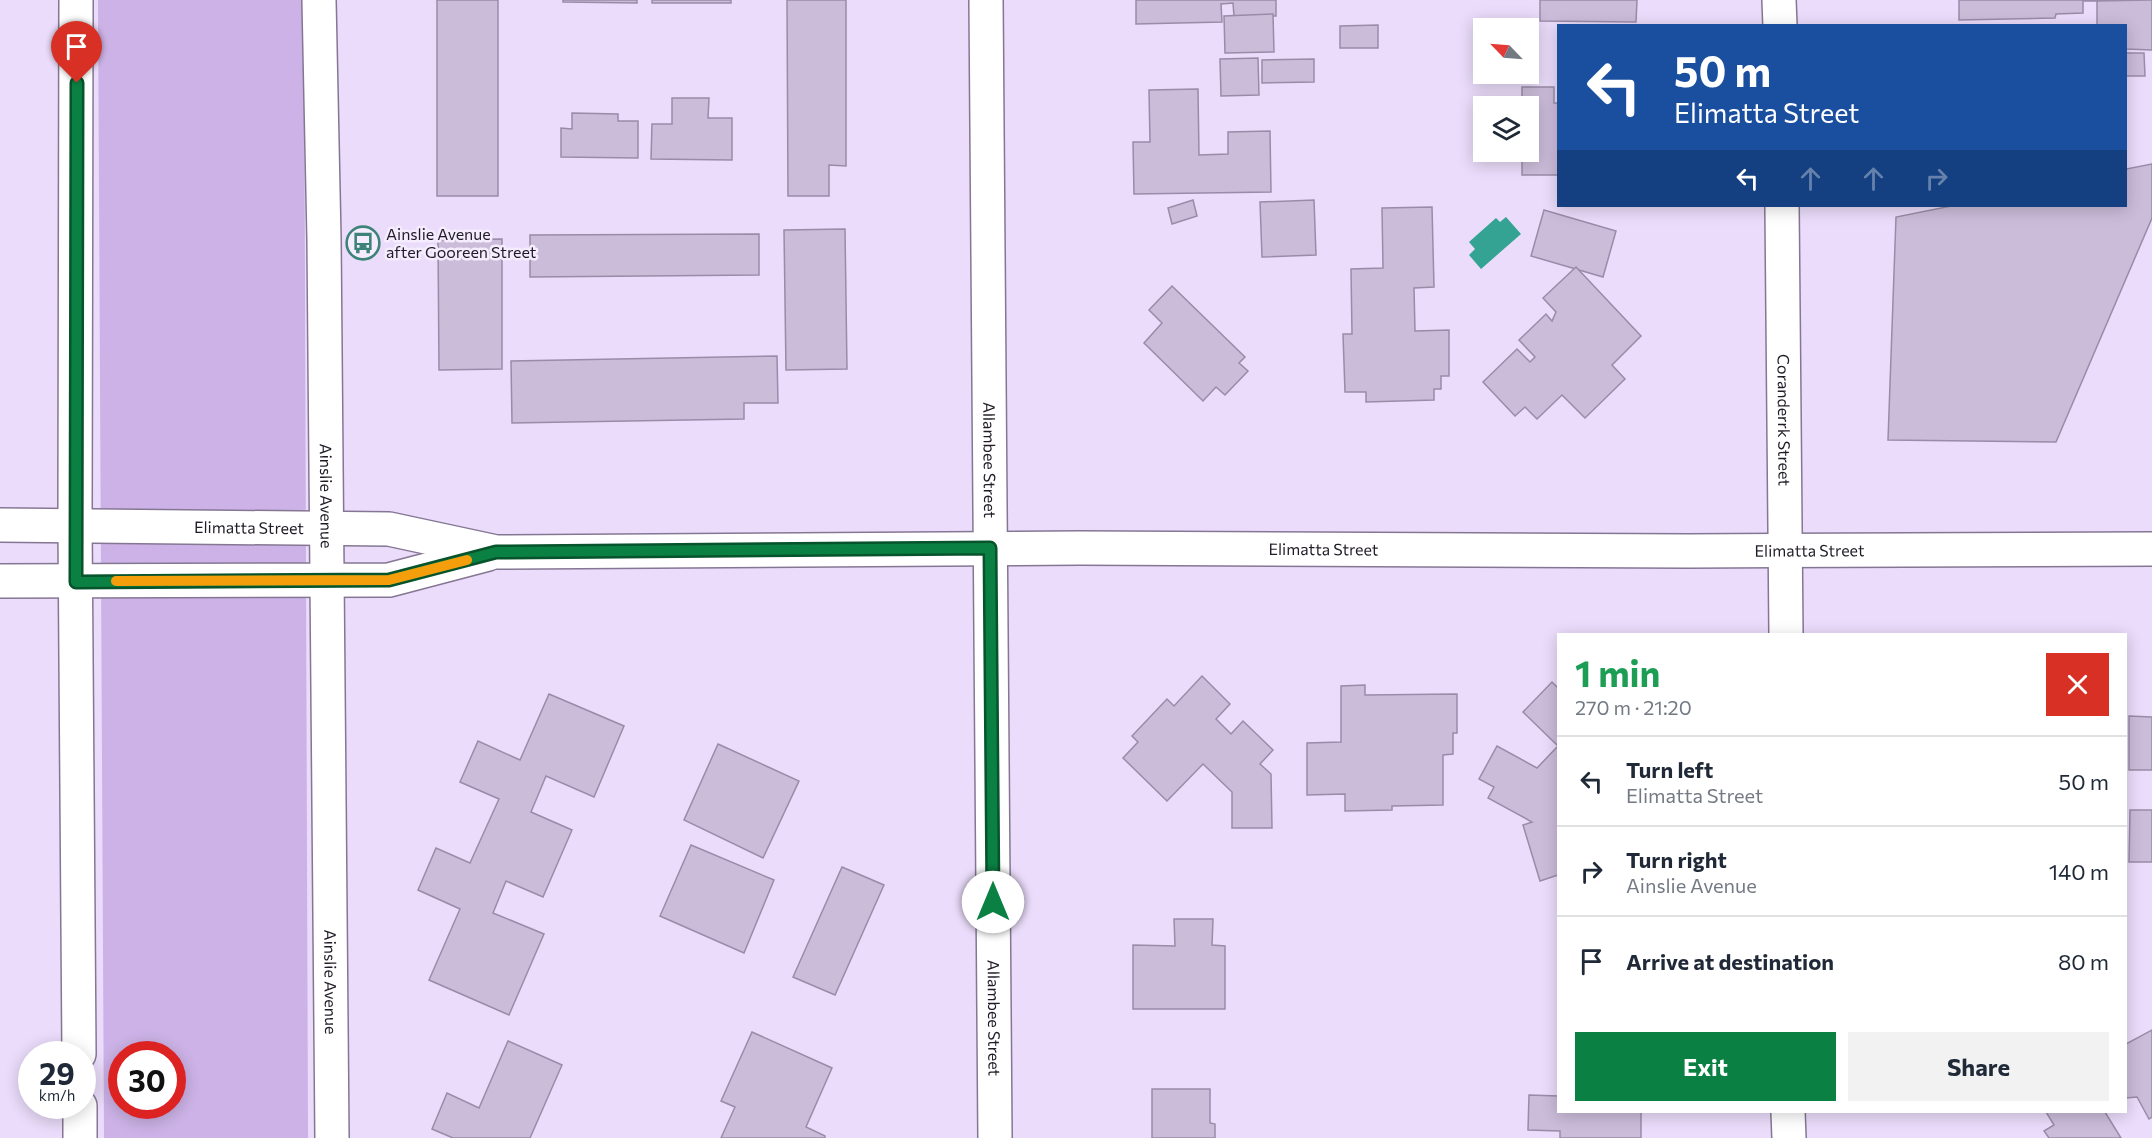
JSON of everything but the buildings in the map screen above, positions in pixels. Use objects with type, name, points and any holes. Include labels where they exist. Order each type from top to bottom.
[{"type":"street","points":[[76,0],[75,526],[79,1041]]},
{"type":"street","name":"Ainslie Avenue","points":[[319,0],[325,274],[325,529],[332,1138]]},
{"type":"street","name":"Allambee Street","points":[[986,0],[994,1138]]},
{"type":"street","points":[[1779,0],[1780,24]]},
{"type":"street","name":"Coranderrk Street","points":[[1782,207],[1786,633]]},
{"type":"street","name":"Elimatta Street","points":[[0,525],[389,529],[496,552],[990,548],[2152,549]]},
{"type":"street","name":"Elimatta Street","points":[[0,581],[389,580],[496,552]]},
{"type":"street","points":[[1788,1113],[1789,1138]]},
{"type":"street","points":[[80,1119],[80,1138]]},
{"type":"shaded area","points":[[98,0],[304,0],[308,1138],[104,1138]]},
{"type":"shaded area","points":[[1506,217],[1521,234],[1481,269],[1469,255],[1475,249],[1469,242],[1496,218],[1500,222]]},
{"type":"slow traffic","points":[[116,581],[389,580],[467,560]]},
{"type":"place","name":"Ainslie Avenue after Gooreen Street","points":[[363,243]]},
{"type":"route","points":[[77,83],[76,582],[389,580],[496,552],[990,548],[993,902]]}]
